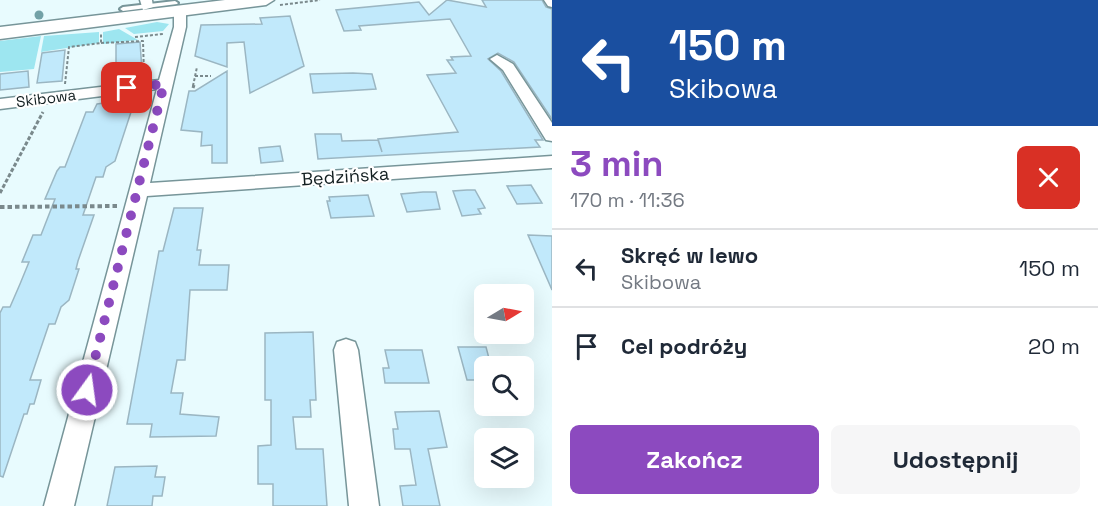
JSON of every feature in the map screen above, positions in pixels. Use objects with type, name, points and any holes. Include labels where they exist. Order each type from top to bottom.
[{"type":"street","points":[[0,33],[177,7],[266,0]]},
{"type":"street","points":[[59,506],[136,198],[154,82],[180,27],[177,7]]},
{"type":"street","points":[[497,59],[508,67],[552,136]]},
{"type":"street","name":"Skibowa","points":[[0,104],[57,98],[154,82]]},
{"type":"street","name":"Będzińska","points":[[136,198],[551,164]]},
{"type":"street","points":[[346,350],[363,506]]},
{"type":"lane","points":[[123,9],[147,3],[177,7]]},
{"type":"path","points":[[284,4],[320,0]]},
{"type":"path","points":[[101,30],[101,43]]},
{"type":"path","points":[[129,33],[143,40],[154,82]]},
{"type":"path","points":[[135,37],[165,33]]},
{"type":"path","points":[[0,193],[57,98],[69,47],[141,41]]},
{"type":"path","points":[[193,88],[197,67]]},
{"type":"path","points":[[195,76],[211,76]]},
{"type":"path","points":[[0,207],[136,198]]},
{"type":"shaded area","points":[[157,22],[169,24],[163,31],[134,34],[125,28]]},
{"type":"shaded area","points":[[119,29],[138,40],[103,44],[103,32]]},
{"type":"shaded area","points":[[99,32],[99,43],[41,52],[44,36]]},
{"type":"shaded area","points":[[41,36],[34,69],[0,72],[0,41]]},
{"type":"building","points":[[447,0],[486,7],[482,0],[542,0],[546,7],[552,9],[552,119],[514,62],[498,53],[488,59],[501,71],[543,140],[535,140],[540,147],[318,159],[315,134],[341,134],[342,141],[378,140],[382,152],[378,139],[458,132],[427,75],[456,73],[447,60],[453,60],[451,57],[471,56],[450,19],[359,26],[361,30],[344,31],[336,10],[419,2],[429,15]]},
{"type":"building","points":[[290,16],[304,66],[250,93],[244,42],[227,43],[227,67],[195,56],[201,25],[262,24],[260,18]]},
{"type":"building","points":[[140,42],[142,71],[116,74],[116,44]]},
{"type":"building","points":[[65,50],[62,81],[37,83],[42,53]]},
{"type":"building","points":[[28,71],[29,87],[0,90],[0,74]]},
{"type":"building","points":[[227,71],[227,163],[212,163],[212,145],[201,146],[202,132],[181,130],[189,91],[195,91]]},
{"type":"building","points":[[310,74],[372,74],[376,89],[313,93]]},
{"type":"building","points":[[130,103],[128,109],[132,109],[115,161],[106,167],[103,177],[96,177],[83,215],[94,215],[78,261],[76,269],[79,269],[69,300],[61,307],[55,324],[49,324],[30,380],[41,380],[34,404],[30,404],[27,414],[24,414],[3,477],[0,476],[0,313],[3,307],[10,307],[20,284],[29,262],[22,262],[33,235],[41,235],[55,199],[45,199],[57,171],[60,167],[65,167],[86,112],[93,112],[97,104]]},
{"type":"building","points":[[280,146],[283,161],[261,163],[259,148]]},
{"type":"building","points":[[531,185],[542,203],[517,204],[507,186]]},
{"type":"building","points":[[475,190],[485,208],[478,209],[481,214],[462,216],[453,191]]},
{"type":"building","points":[[436,192],[440,209],[407,212],[401,194]]},
{"type":"building","points":[[368,195],[374,216],[331,218],[327,201],[330,201],[329,197]]},
{"type":"building","points":[[174,208],[203,208],[197,250],[201,250],[199,265],[229,265],[227,290],[190,290],[185,360],[177,360],[171,393],[183,393],[180,414],[219,417],[216,436],[150,437],[152,424],[127,424],[159,251],[163,251]]},
{"type":"building","points":[[528,235],[552,236],[552,290]]},
{"type":"building","points":[[313,332],[316,400],[310,400],[311,417],[293,417],[296,449],[323,449],[327,506],[273,506],[273,484],[258,484],[258,446],[271,445],[271,400],[265,400],[265,333]]},
{"type":"building","points":[[458,347],[486,347],[488,356],[474,356],[474,380],[467,380]]},
{"type":"building","points":[[385,350],[422,350],[429,383],[385,383],[383,368],[389,368]]},
{"type":"building","points":[[439,411],[447,447],[428,449],[440,506],[403,506],[400,486],[416,485],[410,449],[395,449],[393,429],[398,429],[395,412]]},
{"type":"building","points":[[157,466],[155,477],[165,477],[162,496],[153,496],[152,506],[107,506],[115,467]]},
{"type":"route","points":[[87,390],[164,84],[127,88]]}]
